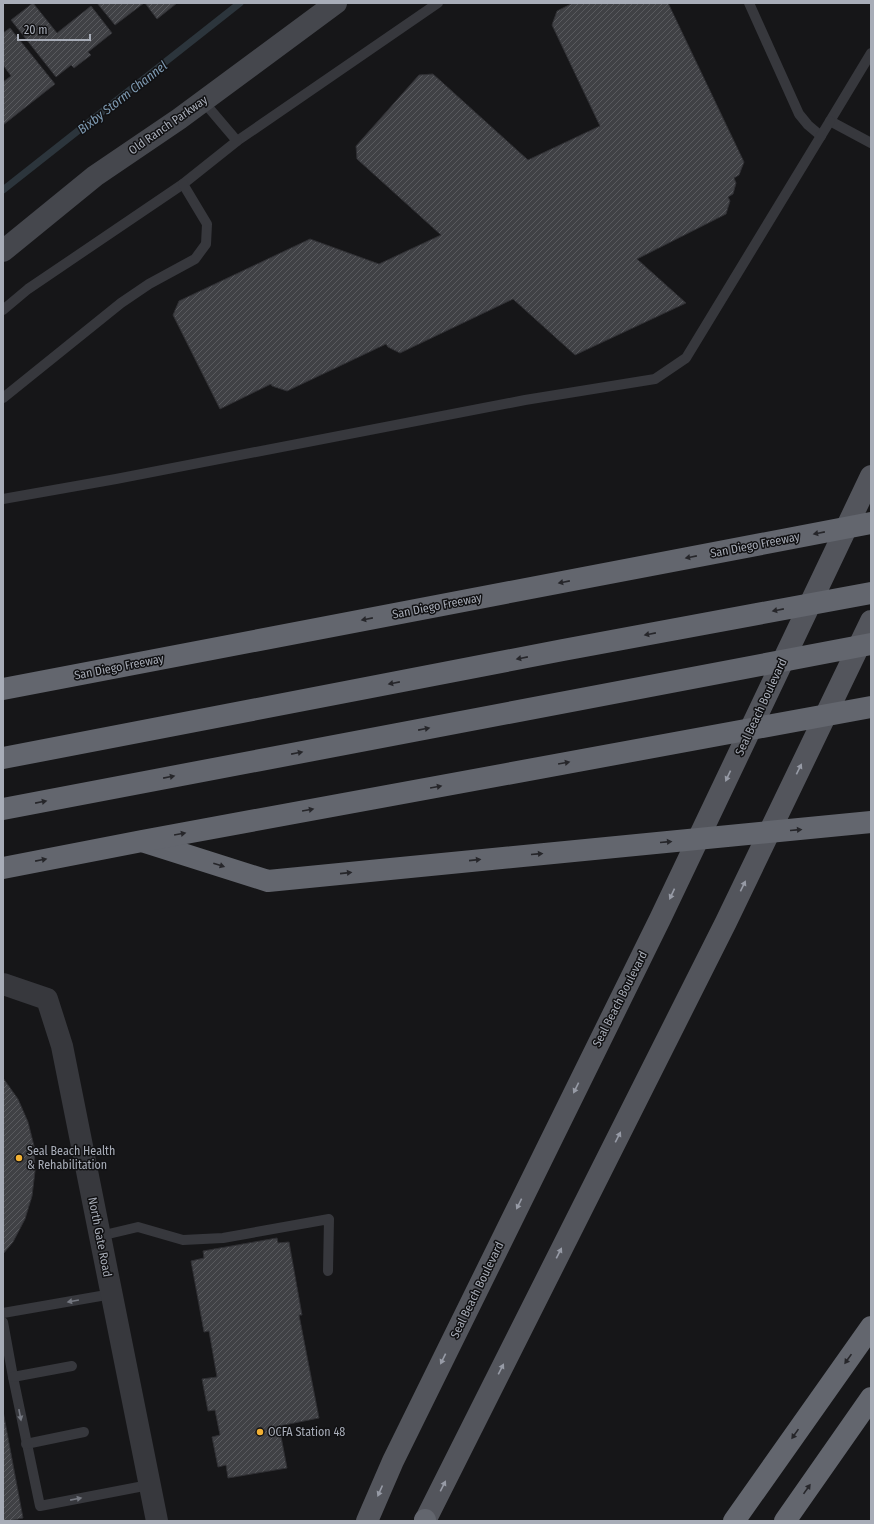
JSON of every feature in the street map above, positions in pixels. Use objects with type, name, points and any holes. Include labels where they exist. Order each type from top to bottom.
[{"type":"highway","name":"San Diego Freeway","points":[[3,689],[871,523]]},
{"type":"highway","points":[[3,758],[871,593]]},
{"type":"highway","points":[[3,809],[871,644]]},
{"type":"highway","points":[[3,868],[871,707]]},
{"type":"highway","points":[[142,841],[268,881],[871,822]]},
{"type":"highway","points":[[734,1521],[871,1327]]},
{"type":"highway","points":[[785,1521],[871,1398]]},
{"type":"main road","name":"Old Ranch Parkway","points":[[3,251],[95,176],[203,101],[336,3]]},
{"type":"main road","name":"Seal Beach Boulevard","points":[[367,1521],[397,1454],[579,1081],[660,919],[871,476]]},
{"type":"main road","points":[[425,1521],[726,922],[871,621]]},
{"type":"street","name":"North Gate Road","points":[[3,984],[47,999],[62,1046],[157,1521]]},
{"type":"lane","points":[[3,310],[28,290],[183,184],[237,141],[438,3]]},
{"type":"lane","points":[[749,3],[799,114],[821,136]]},
{"type":"lane","points":[[3,499],[525,400],[655,379],[686,358],[871,53]]},
{"type":"lane","points":[[203,101],[237,141]]},
{"type":"lane","points":[[830,121],[871,142]]},
{"type":"lane","points":[[3,398],[121,304],[149,284],[195,259],[206,244],[207,224],[183,184]]},
{"type":"lane","points":[[100,1236],[138,1227],[183,1240],[224,1238],[329,1219],[328,1271]]},
{"type":"lane","points":[[3,1313],[112,1294]]},
{"type":"lane","points":[[3,1322],[26,1444],[40,1506],[149,1484]]},
{"type":"lane","points":[[13,1377],[72,1366]]},
{"type":"lane","points":[[26,1444],[84,1432]]},
{"type":"building","points":[[33,3],[57,33],[91,6],[112,33],[88,52],[91,55],[74,68],[71,65],[56,77],[11,20]]},
{"type":"building","points":[[97,3],[144,3],[115,25]]},
{"type":"building","points":[[145,3],[177,3],[157,19]]},
{"type":"building","points":[[573,3],[668,3],[744,162],[739,175],[734,178],[736,183],[733,194],[728,197],[730,201],[726,214],[637,259],[686,303],[575,355],[513,299],[400,353],[388,347],[386,344],[287,391],[272,386],[271,384],[220,409],[173,315],[179,301],[310,239],[379,264],[441,235],[357,159],[356,146],[419,75],[433,74],[528,160],[600,126],[552,25],[557,11]]},
{"type":"building","points":[[10,28],[55,84],[3,125],[3,82],[11,76],[3,65],[3,33]]},
{"type":"building","name":"Seal Beach Health & Rehabilitation","points":[[3,1078],[18,1099],[28,1122],[34,1146],[35,1171],[32,1196],[25,1219],[13,1242],[3,1254]]},
{"type":"building","points":[[277,1238],[278,1243],[289,1242],[302,1315],[299,1315],[319,1418],[279,1426],[287,1468],[228,1478],[226,1465],[218,1467],[212,1437],[220,1435],[215,1410],[208,1411],[202,1379],[217,1377],[209,1331],[204,1332],[191,1261],[204,1258],[203,1251]]},
{"type":"building","points":[[3,1411],[23,1518],[9,1521],[3,1521]]},
{"type":"waterway","name":"Bixby Storm Channel","points":[[3,190],[240,3]]},
{"type":"place","name":"Seal Beach Health & Rehabilitation","points":[[19,1158]]},
{"type":"place","name":"OCFA Station 48","points":[[260,1432]]}]
